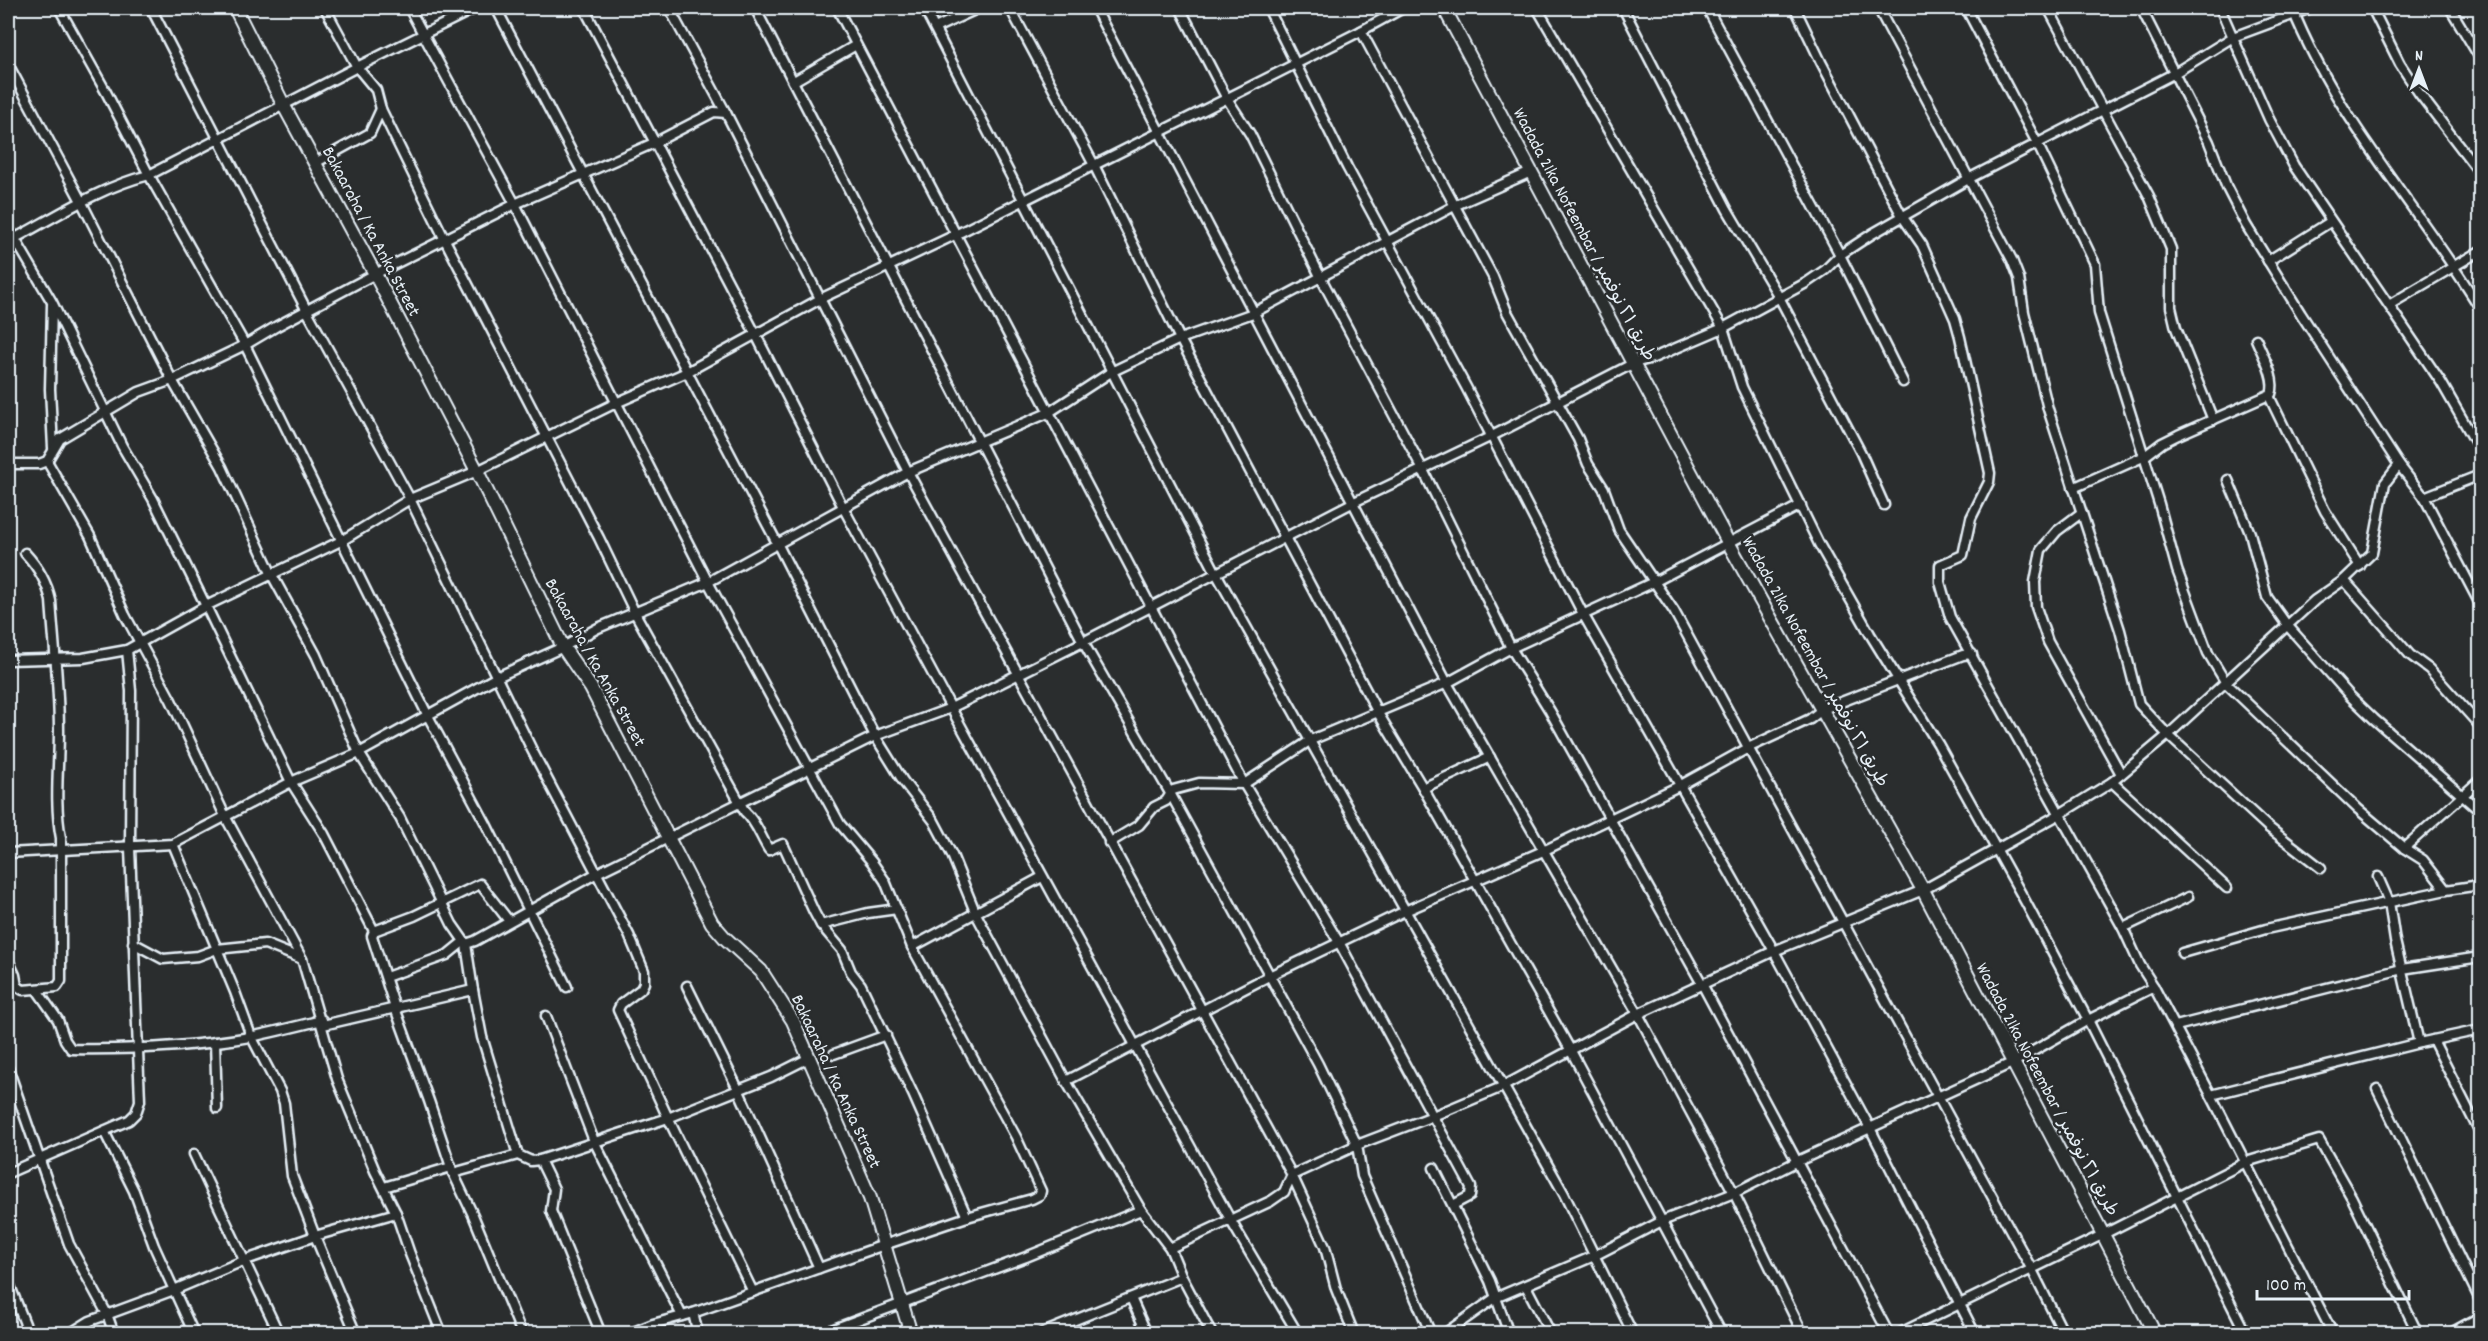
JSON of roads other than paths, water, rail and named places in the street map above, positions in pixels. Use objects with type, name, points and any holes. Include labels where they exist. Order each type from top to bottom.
[{"type":"street","points":[[59,8],[149,175],[246,345],[428,714],[476,804],[567,987]]},
{"type":"street","points":[[151,8],[307,311],[410,499],[563,812],[629,935],[644,971],[641,989],[621,1004],[618,1010],[668,1119],[753,1292]]},
{"type":"street","name":"Bakaaraha / Ka Anka Street","points":[[235,8],[284,106],[375,274],[477,471],[563,647],[591,688],[712,923],[761,971],[793,1021],[862,1179],[911,1334]]},
{"type":"street","points":[[325,8],[357,67],[376,90],[381,109],[444,238],[599,538],[634,613],[745,812],[753,819],[756,829],[769,850],[783,844],[821,925],[842,950],[851,972],[861,985],[886,1035],[967,1217]]},
{"type":"street","points":[[409,8],[515,204],[708,582],[840,824],[885,881],[912,947],[1016,1137],[1041,1191],[1040,1195],[1032,1199],[967,1217],[628,1334]]},
{"type":"street","points":[[10,240],[81,201],[132,179],[149,175],[476,8]]},
{"type":"street","points":[[496,8],[585,174],[875,736],[903,782],[933,821],[952,855],[976,914],[1066,1081],[1141,1210],[1170,1248],[1182,1277],[1212,1334]]},
{"type":"street","points":[[584,8],[756,335],[844,509],[951,708],[1231,1221],[1298,1334]]},
{"type":"street","points":[[669,8],[822,298],[908,472],[1292,1174],[1325,1247],[1335,1289],[1354,1334]]},
{"type":"street","points":[[755,8],[1083,642],[1170,793],[1318,1064],[1357,1145],[1362,1176],[1431,1334]]},
{"type":"street","points":[[837,8],[1244,784],[1340,944],[1471,1187],[1470,1196],[1453,1205]]},
{"type":"street","points":[[924,8],[1216,573],[1564,1194],[1633,1334]]},
{"type":"street","points":[[935,28],[978,8]]},
{"type":"street","points":[[1010,8],[1094,165],[1180,339],[1378,713],[1423,788],[1571,1051],[1722,1334]]},
{"type":"street","points":[[1095,8],[1447,683],[1638,1014],[1734,1193],[1803,1334]]},
{"type":"street","points":[[1180,8],[1226,97],[1250,134],[1321,278],[1422,468],[1511,648],[1550,711],[1702,984],[1889,1334]]},
{"type":"street","points":[[1268,8],[1347,167],[1492,436],[1583,614],[1682,785],[1774,951],[1870,1128],[1975,1334]]},
{"type":"street","points":[[8,660],[83,658],[127,650],[139,641],[206,606],[343,540],[410,499],[477,471],[616,403],[687,372],[822,298],[957,234],[1403,8]]},
{"type":"street","name":"Wadada 21ka Nofeembar / طريق ٢١ نوفمبر","points":[[1444,8],[1730,544],[1923,890],[2155,1334]]},
{"type":"street","points":[[1537,8],[1723,328],[1742,387],[1836,574],[1938,744],[2088,1020],[2246,1334]]},
{"type":"street","points":[[1623,8],[1727,209],[1779,297],[1861,453],[1884,505]]},
{"type":"street","points":[[1707,8],[1840,255],[1903,382]]},
{"type":"street","points":[[1795,8],[1902,216],[1922,245],[1955,319],[1989,465],[1989,482],[1971,518],[1964,555],[1940,565],[1940,582],[1950,617],[2060,814],[2140,965],[2176,1026],[2333,1334]]},
{"type":"street","points":[[1878,8],[2003,241],[2019,278],[2024,312],[2048,409],[2120,630],[2139,704],[2168,735],[2268,827],[2320,868]]},
{"type":"street","points":[[1966,8],[2037,143],[2095,264],[2099,314],[2145,456],[2189,607],[2208,653],[2226,683],[2358,809],[2404,848],[2423,860],[2446,890]]},
{"type":"street","points":[[2048,8],[2149,196],[2171,249],[2171,307],[2176,328],[2213,420]]},
{"type":"street","points":[[2141,8],[2209,142],[2227,188],[2268,261],[2399,465],[2424,497],[2481,604]]},
{"type":"street","points":[[2220,8],[2274,128],[2294,166],[2445,389],[2481,450]]},
{"type":"street","points":[[386,977],[447,955],[465,943],[475,941],[597,873],[875,736],[951,708],[1352,503],[1492,436],[1634,363],[1662,354],[1750,315],[1825,270],[1840,255],[1902,216],[1970,178],[2173,74],[2234,37],[2294,11],[2310,8]]},
{"type":"street","points":[[2372,8],[2400,64],[2419,93],[2481,173]]},
{"type":"street","points":[[2450,8],[2481,58]]},
{"type":"street","points":[[2294,11],[2321,72],[2354,125],[2454,265],[2481,308]]},
{"type":"street","points":[[1361,31],[1456,205],[1493,277],[1507,312],[1558,401],[1588,464],[1604,489],[1619,530],[1639,556],[1674,611],[1750,747],[2031,1268],[2064,1334]]},
{"type":"street","points":[[794,81],[856,45]]},
{"type":"street","points":[[8,64],[172,380],[222,467],[272,576],[316,655],[359,753],[400,818],[465,943],[482,1037],[518,1155]]},
{"type":"street","points":[[315,163],[370,133],[381,109]]},
{"type":"street","points":[[8,464],[39,464],[47,461],[52,448],[60,439],[139,392],[172,380],[246,345],[375,274],[515,204],[654,143],[714,112],[726,113]]},
{"type":"street","points":[[8,853],[173,844],[291,782],[359,753],[498,677],[634,613],[708,582],[908,472],[1048,413],[1111,372],[1180,339],[1253,313],[1456,205],[1532,172]]},
{"type":"street","points":[[2268,261],[2330,222]]},
{"type":"street","points":[[8,227],[10,240],[52,302],[206,606],[291,782],[324,834],[374,931],[372,936],[395,1008],[452,1170],[522,1334]]},
{"type":"street","points":[[2388,305],[2481,250]]},
{"type":"street","points":[[52,302],[50,389],[52,448]]},
{"type":"street","points":[[2073,489],[2145,456],[2162,443],[2269,396],[2273,388],[2256,339]]},
{"type":"street","points":[[2269,396],[2325,511],[2360,566]]},
{"type":"street","points":[[47,461],[90,536],[125,615],[171,700],[225,816],[302,959],[337,1079],[396,1212],[413,1263],[442,1334]]},
{"type":"street","points":[[1170,1248],[1270,1202],[1284,1192],[1292,1174],[1502,1086],[1638,1014],[1702,984],[1774,951],[1923,890],[2060,814],[2112,782],[2226,683],[2315,600],[2344,580],[2372,553],[2385,483],[2399,465]]},
{"type":"street","points":[[2424,497],[2481,475]]},
{"type":"street","points":[[2228,480],[2250,533],[2267,597],[2287,625],[2350,696],[2481,811]]},
{"type":"street","points":[[1109,843],[1139,825],[1154,807],[1166,801],[1170,793],[1179,788],[1199,783],[1244,784],[1311,741],[1447,683],[1511,648],[1730,544],[1801,505]]},
{"type":"street","points":[[2081,513],[2056,531],[2041,550],[2035,582],[2036,607],[2048,642],[2121,774]]},
{"type":"street","points":[[8,964],[15,975],[17,986],[23,990],[57,987],[61,981],[57,765],[59,717],[51,601],[48,586],[26,553]]},
{"type":"street","points":[[2344,580],[2410,655],[2429,669],[2481,726]]},
{"type":"street","points":[[8,1173],[129,1120],[136,1113],[140,1101],[130,848],[131,691],[127,650]]},
{"type":"street","points":[[1066,1081],[1269,976],[1405,911],[1543,851],[1682,785],[1750,747],[1810,719],[1822,709],[1963,655],[1972,654]]},
{"type":"street","points":[[1423,788],[1490,757]]},
{"type":"street","points":[[2404,848],[2481,780]]},
{"type":"street","points":[[2112,782],[2227,888]]},
{"type":"street","points":[[173,844],[251,1036],[280,1091],[284,1103],[292,1176],[356,1334]]},
{"type":"street","points":[[912,947],[1042,877]]},
{"type":"street","points":[[2378,877],[2389,902],[2395,941],[2419,1043]]},
{"type":"street","points":[[374,931],[480,884],[509,921]]},
{"type":"street","points":[[2182,953],[2266,929],[2446,890],[2481,885]]},
{"type":"street","points":[[2122,928],[2188,897]]},
{"type":"street","points":[[821,925],[868,913],[897,909]]},
{"type":"street","points":[[133,943],[163,959],[188,958],[216,949],[265,944],[302,959]]},
{"type":"street","points":[[2176,1026],[2402,969],[2481,957]]},
{"type":"street","points":[[687,986],[738,1089],[819,1268]]},
{"type":"street","points":[[1444,1334],[1495,1298],[1594,1256],[1662,1221],[1734,1193],[1798,1161],[2014,1062],[2088,1020],[2154,987]]},
{"type":"street","points":[[37,990],[58,1020],[64,1040],[71,1049],[138,1048],[215,1042],[322,1023],[473,990]]},
{"type":"street","points":[[546,1016],[594,1141],[682,1316]]},
{"type":"street","points":[[2211,1095],[2419,1043],[2481,1030]]},
{"type":"street","points":[[834,1054],[886,1035]]},
{"type":"street","points":[[2433,1040],[2481,1133]]},
{"type":"street","points":[[215,1042],[217,1108]]},
{"type":"street","points":[[384,1187],[518,1155],[531,1161],[540,1160],[668,1119],[809,1058]]},
{"type":"street","points":[[8,1068],[69,1244],[107,1314],[114,1334]]},
{"type":"street","points":[[2377,1089],[2481,1300]]},
{"type":"street","points":[[104,1131],[134,1191],[154,1246],[194,1334]]},
{"type":"street","points":[[1898,1334],[2246,1162],[2319,1140],[2352,1198],[2418,1334]]},
{"type":"street","points":[[194,1154],[279,1334]]},
{"type":"street","points":[[540,1160],[554,1189],[550,1210],[601,1334]]},
{"type":"street","points":[[1434,1168],[1490,1281],[1509,1334]]},
{"type":"street","points":[[820,1334],[1057,1246],[1141,1210]]},
{"type":"street","points":[[69,1334],[90,1321],[174,1290],[243,1261],[315,1236],[396,1212]]},
{"type":"street","points":[[1040,1334],[1182,1277]]},
{"type":"street","points":[[8,1281],[29,1334]]},
{"type":"street","points":[[1526,1286],[1551,1334]]},
{"type":"street","points":[[1131,1298],[1147,1334]]},
{"type":"street","points":[[693,1313],[698,1334]]},
{"type":"street","points":[[2449,1334],[2481,1317]]}]
